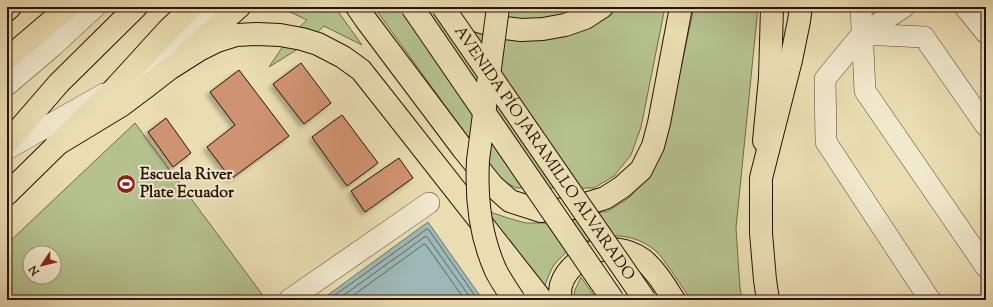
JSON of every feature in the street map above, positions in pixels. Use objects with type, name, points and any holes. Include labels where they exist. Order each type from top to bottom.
[{"type":"main road","points":[[7,10],[10,7]]},
{"type":"main road","points":[[7,59],[68,7]]},
{"type":"main road","points":[[7,143],[59,83],[112,29],[136,7]]},
{"type":"main road","points":[[7,194],[116,87],[168,30],[192,7]]},
{"type":"main road","points":[[7,179],[56,145],[122,105],[146,88],[238,7]]},
{"type":"main road","points":[[357,7],[463,149],[493,186],[510,201],[541,212],[569,209],[605,198],[622,187],[641,170],[653,146],[659,123],[681,7]]},
{"type":"main road","name":"AVENIDA PÍO JARAMILLO ALVARADO","points":[[412,7],[613,300]]},
{"type":"main road","name":"AVENIDA PÍO JARAMILLO ALVARADO","points":[[443,7],[645,300]]},
{"type":"main road","points":[[455,7],[471,19],[498,28],[521,30],[565,26],[585,18],[602,7]]},
{"type":"main road","points":[[498,7],[478,160],[477,182],[483,233],[496,270],[514,300]]},
{"type":"main road","points":[[768,300],[761,233],[761,178],[770,78],[772,7]]},
{"type":"main road","points":[[761,178],[791,60],[802,7]]},
{"type":"main road","points":[[169,69],[199,50],[230,37],[244,34],[280,35],[302,39],[318,44],[344,57],[361,70],[542,300]]},
{"type":"main road","points":[[560,300],[561,286],[566,274],[575,264],[590,254],[602,250],[616,250],[628,252],[642,260],[655,271],[674,300]]},
{"type":"street","points":[[7,85],[53,46],[95,7]]},
{"type":"street","points":[[7,148],[116,87],[153,62],[214,7]]},
{"type":"street","points":[[861,7],[865,91],[986,267]]},
{"type":"street","points":[[904,7],[862,34],[825,78],[826,142],[930,300]]},
{"type":"street","points":[[965,7],[986,33]]},
{"type":"street","points":[[862,34],[924,37],[986,126]]},
{"type":"street","points":[[289,300],[429,203]]},
{"type":"green space","points":[[255,7],[345,7],[339,13],[362,45],[324,26],[303,46],[269,67],[290,36],[307,20],[288,11]]},
{"type":"green space","points":[[374,7],[665,7],[641,127],[631,155],[614,176],[594,188],[516,188],[500,179],[490,168]]},
{"type":"green space","points":[[694,7],[758,7],[736,228],[742,300],[691,300],[657,252],[645,243],[632,238],[618,236],[604,236],[590,240],[576,246],[564,254],[554,265],[543,290],[471,194],[493,213],[526,223],[544,223],[608,211],[630,197],[649,174],[665,142]]},
{"type":"green space","name":"Escuela River Plate Ecuador","points":[[135,123],[264,297],[260,300],[7,300],[7,244]]},
{"type":"green space","points":[[581,277],[597,300],[573,300],[575,290]]},
{"type":"water","points":[[428,222],[483,300],[321,300]]},
{"type":"building","points":[[301,63],[331,103],[304,124],[273,84]]},
{"type":"building","points":[[239,70],[289,136],[231,179],[207,147],[235,125],[210,92]]},
{"type":"building","points":[[342,115],[378,163],[347,186],[312,137]]},
{"type":"building","points":[[166,118],[191,153],[173,167],[148,132]]},
{"type":"building","points":[[399,158],[413,178],[365,212],[351,191]]},
{"type":"place","name":"Escuela River Plate Ecuador","points":[[126,184]]}]
